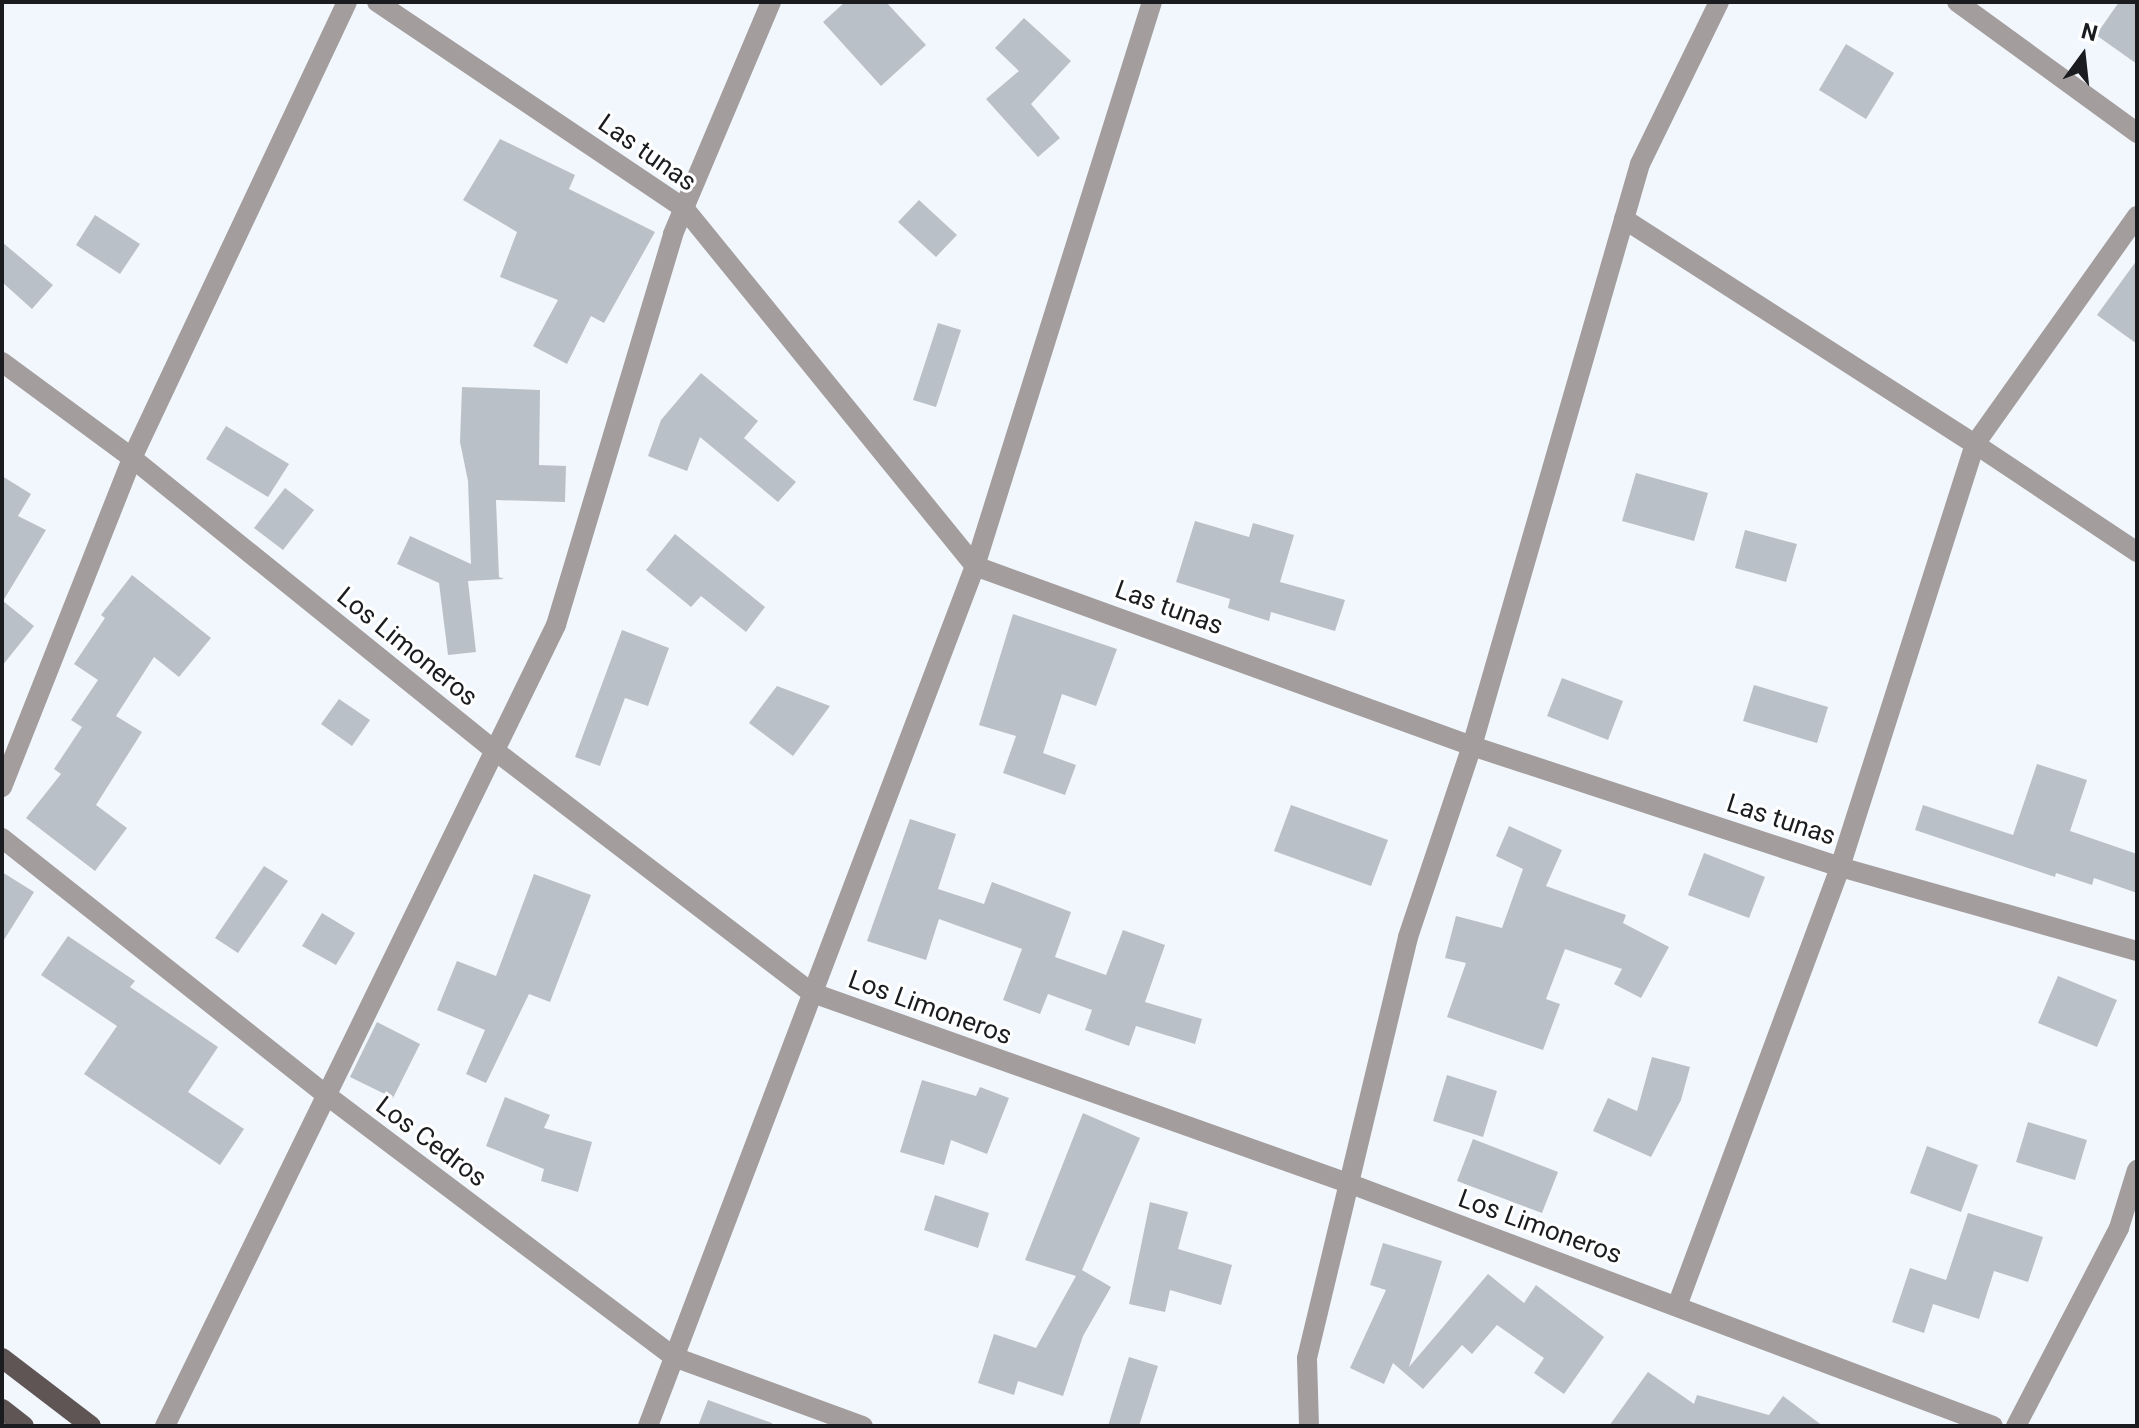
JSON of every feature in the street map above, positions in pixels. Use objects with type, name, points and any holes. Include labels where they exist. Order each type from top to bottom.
[{"type":"main road","points":[[2,1358],[91,1426]]},
{"type":"main road","points":[[2,1409],[24,1426]]},
{"type":"street","points":[[2,787],[132,458],[347,2]]},
{"type":"street","name":"Las tunas","points":[[377,2],[684,208],[975,566],[1472,746],[1840,867],[2137,951]]},
{"type":"street","points":[[165,1426],[329,1097],[556,625],[684,208],[771,2]]},
{"type":"street","points":[[648,1426],[810,992],[975,566],[1152,2]]},
{"type":"street","points":[[1309,1426],[1307,1358],[1408,937],[1472,746],[1640,164],[1719,2]]},
{"type":"street","points":[[1957,2],[2137,133]]},
{"type":"street","points":[[1677,1306],[1840,867],[1975,444],[2137,216]]},
{"type":"street","points":[[1624,219],[2137,552]]},
{"type":"street","name":"Los Limoneros","points":[[2,362],[132,458],[494,750],[810,992],[1348,1183],[1993,1426]]},
{"type":"street","name":"Los Cedros","points":[[2,838],[329,1097],[674,1357],[863,1426]]},
{"type":"street","points":[[2016,1426],[2119,1228],[2137,1170]]},
{"type":"building","points":[[845,2],[886,2],[926,45],[881,86],[823,22]]},
{"type":"building","points":[[2119,2],[2137,2],[2137,64],[2096,35]]},
{"type":"building","points":[[1024,18],[1071,61],[1031,104],[1060,138],[1038,157],[986,99],[1019,71],[995,48]]},
{"type":"building","points":[[1846,44],[1894,73],[1866,119],[1819,90]]},
{"type":"building","points":[[500,139],[575,175],[569,189],[655,232],[604,323],[591,316],[567,364],[533,346],[558,300],[500,277],[517,232],[463,200]]},
{"type":"building","points":[[919,200],[957,235],[936,257],[898,222]]},
{"type":"building","points":[[95,215],[140,244],[120,274],[76,245]]},
{"type":"building","points":[[2,242],[53,285],[32,309],[2,282]]},
{"type":"building","points":[[2137,260],[2137,344],[2097,315]]},
{"type":"building","points":[[938,323],[961,330],[936,407],[913,400]]},
{"type":"building","points":[[701,373],[758,421],[744,438],[796,482],[778,502],[700,437],[687,471],[648,456],[661,420]]},
{"type":"building","points":[[462,387],[540,390],[539,465],[566,466],[565,502],[496,500],[499,577],[504,579],[468,581],[476,652],[448,655],[439,583],[397,564],[410,536],[471,564],[468,481],[460,442]]},
{"type":"building","points":[[226,426],[289,464],[268,497],[206,459]]},
{"type":"building","points":[[1636,473],[1708,493],[1694,541],[1622,521]]},
{"type":"building","points":[[2,476],[31,494],[18,516],[46,530],[3,601],[34,626],[2,666]]},
{"type":"building","points":[[285,488],[314,510],[283,550],[254,528]]},
{"type":"building","points":[[1195,521],[1249,537],[1253,523],[1294,535],[1280,582],[1345,600],[1335,631],[1271,612],[1269,621],[1228,608],[1230,599],[1176,582]]},
{"type":"building","points":[[1745,530],[1797,544],[1786,582],[1735,568]]},
{"type":"building","points":[[675,534],[765,607],[746,632],[701,596],[691,607],[646,570]]},
{"type":"building","points":[[132,575],[211,638],[179,677],[154,657],[116,716],[142,732],[96,805],[127,828],[95,871],[26,818],[61,774],[54,769],[82,727],[71,720],[98,680],[74,664],[105,618],[101,615]]},
{"type":"building","points":[[1013,614],[1117,649],[1096,706],[1062,694],[1043,753],[1076,765],[1065,795],[1003,773],[1016,736],[979,725]]},
{"type":"building","points":[[622,630],[669,648],[648,706],[625,698],[600,766],[575,757]]},
{"type":"building","points":[[1562,678],[1623,701],[1608,740],[1547,716]]},
{"type":"building","points":[[1754,685],[1828,707],[1817,743],[1743,721]]},
{"type":"building","points":[[777,686],[830,706],[793,756],[749,723]]},
{"type":"building","points":[[339,699],[370,720],[352,746],[321,724]]},
{"type":"building","points":[[2037,764],[2087,780],[2070,831],[2137,854],[2137,893],[2094,878],[2092,885],[2056,873],[2055,877],[1915,830],[1923,805],[2013,835]]},
{"type":"building","points":[[1291,805],[1388,840],[1371,886],[1274,851]]},
{"type":"building","points":[[910,819],[956,834],[938,889],[984,904],[992,882],[1071,912],[1055,957],[1106,975],[1123,930],[1165,945],[1145,1002],[1202,1019],[1195,1044],[1136,1026],[1129,1046],[1085,1030],[1092,1010],[1048,994],[1040,1014],[1003,1000],[1022,949],[939,919],[926,960],[867,941]]},
{"type":"building","points":[[1509,826],[1562,850],[1546,886],[1626,915],[1623,923],[1669,947],[1641,998],[1614,984],[1622,969],[1565,949],[1546,999],[1560,1004],[1543,1050],[1447,1017],[1466,963],[1445,958],[1456,916],[1502,928],[1523,869],[1496,856]]},
{"type":"building","points":[[1704,853],[1765,877],[1749,918],[1688,895]]},
{"type":"building","points":[[264,866],[288,881],[238,953],[215,938]]},
{"type":"building","points":[[2,872],[34,892],[2,943]]},
{"type":"building","points":[[534,874],[591,895],[550,1002],[529,994],[486,1083],[466,1074],[485,1030],[437,1010],[457,961],[496,976]]},
{"type":"building","points":[[322,913],[355,933],[336,965],[302,946]]},
{"type":"building","points":[[68,936],[135,981],[130,987],[218,1047],[188,1092],[244,1129],[220,1165],[84,1074],[117,1026],[41,975]]},
{"type":"building","points":[[2058,976],[2117,1000],[2097,1047],[2038,1023]]},
{"type":"building","points":[[377,1022],[420,1044],[393,1098],[350,1077]]},
{"type":"building","points":[[1652,1057],[1690,1067],[1681,1100],[1651,1157],[1593,1131],[1608,1098],[1637,1111]]},
{"type":"building","points":[[1447,1075],[1497,1091],[1483,1137],[1433,1121]]},
{"type":"building","points":[[922,1080],[976,1096],[980,1087],[1009,1098],[987,1154],[951,1140],[944,1165],[900,1152]]},
{"type":"building","points":[[505,1097],[550,1115],[544,1128],[592,1142],[578,1192],[541,1181],[544,1169],[486,1146]]},
{"type":"building","points":[[1083,1113],[1140,1138],[1082,1270],[1111,1287],[1083,1336],[1063,1396],[1018,1381],[1014,1395],[978,1383],[994,1334],[1036,1348],[1076,1276],[1025,1260]]},
{"type":"building","points":[[2028,1122],[2087,1140],[2075,1180],[2016,1162]]},
{"type":"building","points":[[1473,1139],[1558,1172],[1542,1213],[1457,1181]]},
{"type":"building","points":[[1927,1146],[1978,1165],[1961,1212],[1910,1193]]},
{"type":"building","points":[[935,1195],[989,1213],[978,1248],[924,1230]]},
{"type":"building","points":[[1150,1202],[1188,1212],[1178,1249],[1232,1265],[1221,1305],[1170,1290],[1165,1312],[1129,1304]]},
{"type":"building","points":[[1968,1213],[2043,1237],[2028,1282],[1994,1271],[1979,1319],[1933,1304],[1924,1333],[1892,1322],[1910,1268],[1946,1280]]},
{"type":"building","points":[[1383,1243],[1442,1261],[1409,1367],[1488,1274],[1524,1303],[1536,1285],[1604,1337],[1564,1394],[1534,1373],[1544,1358],[1497,1325],[1472,1354],[1462,1345],[1423,1389],[1393,1363],[1384,1384],[1350,1368],[1386,1290],[1370,1285]]},
{"type":"building","points":[[1129,1357],[1158,1366],[1139,1426],[1108,1426]]},
{"type":"building","points":[[1648,1372],[1694,1404],[1697,1395],[1769,1415],[1783,1396],[1823,1426],[1609,1426]]},
{"type":"building","points":[[708,1400],[772,1423],[772,1426],[698,1426]]}]
